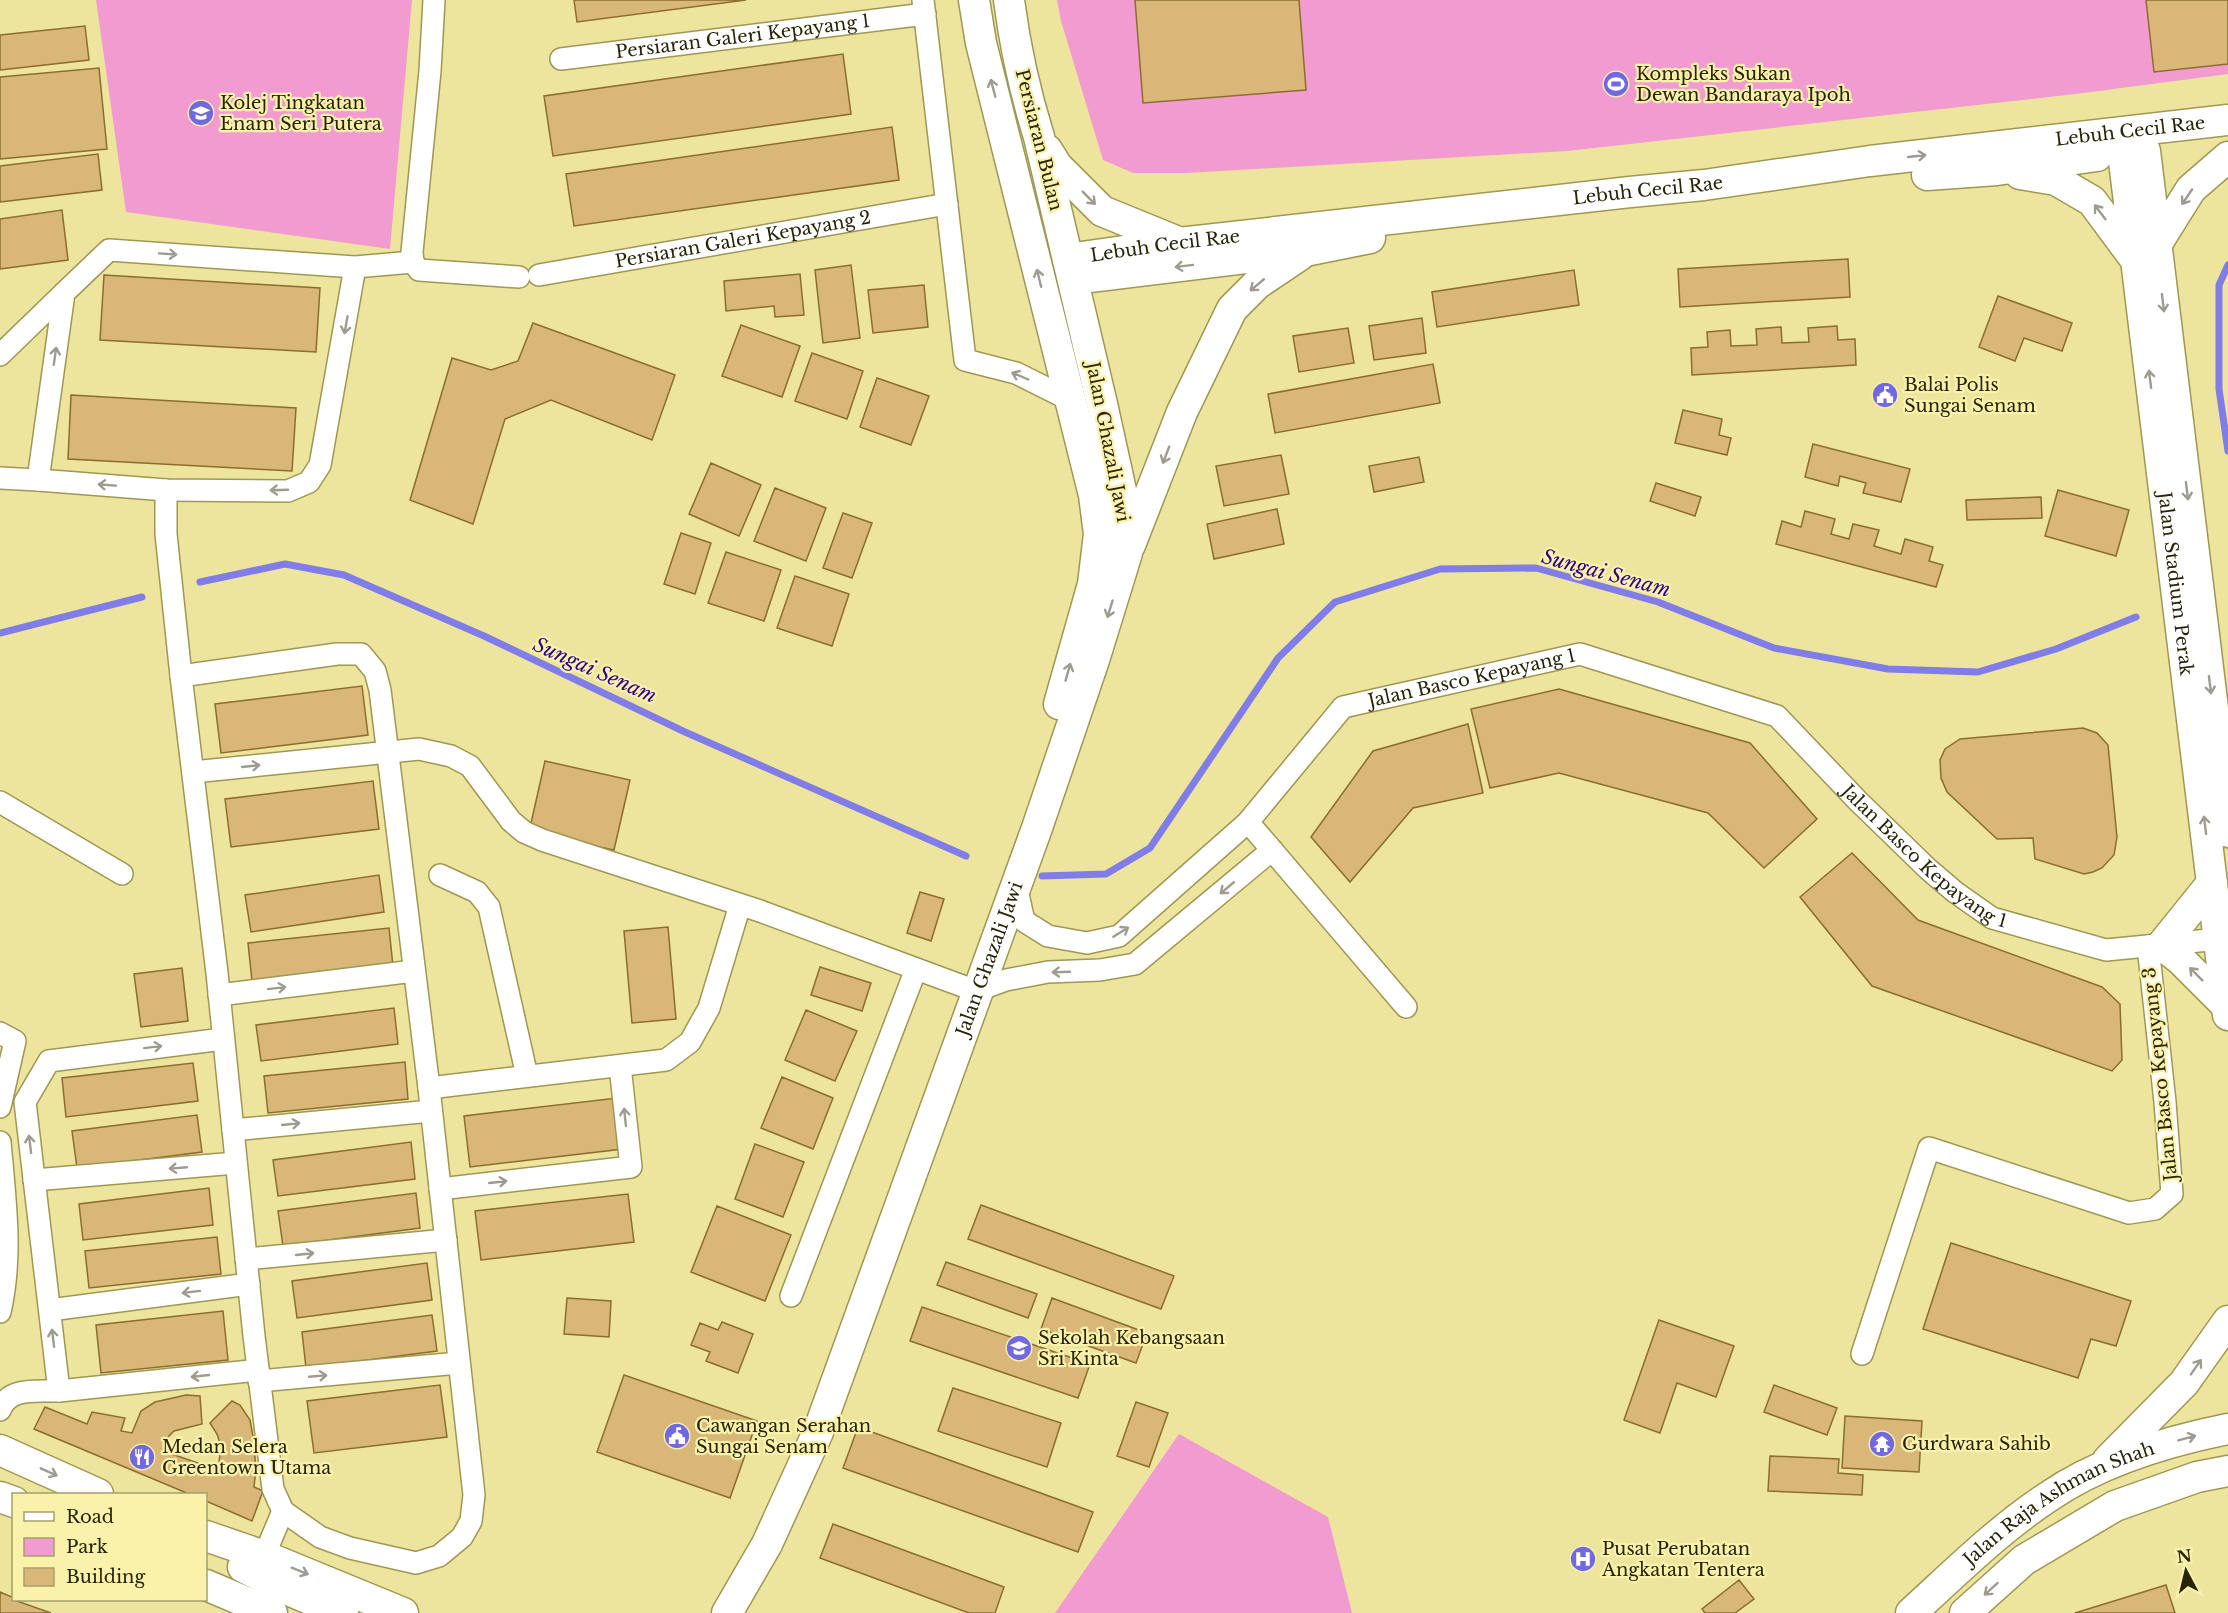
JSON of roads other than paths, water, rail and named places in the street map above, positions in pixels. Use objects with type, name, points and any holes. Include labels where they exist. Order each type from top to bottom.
[{"type":"street","points":[[0,355],[109,250],[355,267],[414,262],[412,252],[430,71],[434,0]]},
{"type":"street","name":"Jalan Ghazali Jawi","points":[[727,1613],[767,1544],[818,1432],[970,988],[998,894],[1044,756],[1093,584],[1099,537],[1094,495],[981,43],[974,0]]},
{"type":"street","name":"Persiaran Bulan","points":[[1009,0],[1015,44],[1069,270]]},
{"type":"street","points":[[924,7],[965,360],[1016,373],[1072,401]]},
{"type":"street","name":"Persiaran Galeri Kepayang 1","points":[[561,59],[924,7]]},
{"type":"street","name":"Lebuh Cecil Rae","points":[[1069,270],[1305,251],[1370,238],[1875,180],[2228,120]]},
{"type":"street","points":[[2134,150],[2150,139],[2228,125]]},
{"type":"street","points":[[1039,137],[1057,166],[1101,211],[1179,243]]},
{"type":"street","name":"Lebuh Cecil Rae","points":[[1069,270],[1179,243],[1704,185],[1869,161],[2002,158],[2134,150],[2228,139]]},
{"type":"street","name":"Jalan Stadium Perak","points":[[2134,150],[2212,883],[2225,933],[2227,1011]]},
{"type":"street","points":[[1011,157],[1033,204],[1049,251],[1069,270],[1061,298],[1106,497],[1099,537]]},
{"type":"street","points":[[2002,158],[2056,180],[2092,201],[2146,252],[2191,189],[2228,157]]},
{"type":"street","name":"Persiaran Galeri Kepayang 2","points":[[414,262],[419,270],[529,276],[947,204]]},
{"type":"street","points":[[1127,553],[1182,412],[1232,309],[1257,284],[1305,251]]},
{"type":"street","name":"Jalan Stadium Perak","points":[[2146,252],[2228,832]]},
{"type":"street","points":[[0,478],[166,489],[288,491],[309,482],[320,465],[355,267]]},
{"type":"street","name":"Jalan Ghazali Jawi","points":[[970,988],[1016,884],[1090,672],[1127,553],[1124,504],[1069,270]]},
{"type":"street","points":[[38,480],[64,293]]},
{"type":"street","points":[[166,489],[166,534],[181,676],[219,995],[246,1259],[273,1489],[283,1511],[320,1538],[350,1548],[416,1563],[439,1556],[462,1537],[471,1521],[474,1495],[429,1088],[388,751],[380,690],[375,671],[362,654],[338,654],[181,676]]},
{"type":"street","name":"Jalan Basco Kepayang 1","points":[[1016,884],[1024,921],[1048,936],[1087,943],[1119,936],[1248,822],[1343,707],[1580,654],[1777,716],[1858,801],[1928,869],[1955,892],[1992,918],[2106,950],[2155,946],[2225,933]]},
{"type":"street","points":[[192,772],[418,749],[451,756],[470,766],[512,821],[524,832],[542,840],[740,905],[970,988],[1048,972],[1100,970],[1136,964],[1272,850]]},
{"type":"street","points":[[0,802],[123,874]]},
{"type":"street","points":[[1248,822],[1406,1007]]},
{"type":"street","points":[[440,875],[477,892],[489,907],[527,1076]]},
{"type":"street","points":[[2212,883],[2155,946],[2181,960],[2227,1011]]},
{"type":"street","points":[[429,1088],[666,1060],[690,1042],[709,1008],[740,905]]},
{"type":"street","name":"Jalan Basco Kepayang 3","points":[[1862,1354],[1929,1148],[2129,1213],[2155,1209],[2172,1194],[2155,946]]},
{"type":"street","points":[[792,1296],[916,969]]},
{"type":"street","points":[[219,995],[414,971]]},
{"type":"street","points":[[711,1613],[730,1586],[767,1516],[970,988]]},
{"type":"street","points":[[0,1033],[15,1041],[0,1107]]},
{"type":"street","points":[[59,1391],[25,1102],[49,1061],[223,1038]]},
{"type":"street","points":[[440,1189],[631,1167],[620,1066]]},
{"type":"street","points":[[233,1130],[431,1111]]},
{"type":"street","points":[[0,1142],[8,1242],[4,1294],[0,1312]]},
{"type":"street","points":[[34,1180],[236,1163]]},
{"type":"street","points":[[246,1259],[446,1240]]},
{"type":"street","points":[[50,1310],[249,1284]]},
{"type":"street","points":[[2098,1470],[2184,1383],[2228,1321]]},
{"type":"street","points":[[0,1410],[3,1401],[11,1395],[259,1375],[459,1363]]},
{"type":"street","name":"Jalan Raja Ashman Shah","points":[[1911,1613],[2005,1528],[2049,1496],[2098,1470],[2154,1447],[2228,1429]]},
{"type":"street","points":[[2024,1560],[2086,1504],[2160,1466],[2228,1449]]},
{"type":"street","points":[[0,1450],[96,1493]]},
{"type":"street","name":"Jalan Raja Ashman Shah","points":[[1965,1613],[2024,1560],[2115,1506],[2197,1477],[2228,1471]]},
{"type":"street","points":[[264,1556],[283,1511]]},
{"type":"street","points":[[207,1536],[264,1556],[403,1613]]},
{"type":"street","points":[[207,1548],[288,1590],[343,1613]]},
{"type":"street","points":[[207,1585],[272,1613]]},
{"type":"waterway","points":[[2228,265],[2219,285],[2219,389],[2228,451]]},
{"type":"waterway","name":"Sungai Senam","points":[[200,582],[285,564],[344,575],[484,636],[685,732],[966,856]]},
{"type":"waterway","name":"Sungai Senam","points":[[1042,876],[1106,874],[1150,848],[1278,658],[1335,602],[1440,569],[1536,568],[1658,602],[1774,648],[1888,669],[1978,672],[2056,649],[2136,617]]},
{"type":"waterway","name":"Sungai Senam","points":[[0,633],[142,597]]},
{"type":"place","name":"Kompleks Sukan Dewan Bandaraya Ipoh","points":[[1616,84]]},
{"type":"place","name":"Kolej Tingkatan Enam Seri Putera","points":[[201,113]]},
{"type":"place","name":"Balai Polis Sungai Senam","points":[[1885,395]]},
{"type":"place","name":"Sekolah Kebangsaan Sri Kinta","points":[[1019,1348]]},
{"type":"place","name":"Cawangan Serahan Sungai Senam","points":[[677,1436]]},
{"type":"place","name":"Gurdwara Sahib","points":[[1882,1444]]},
{"type":"place","name":"Medan Selera Greentown Utama","points":[[142,1457]]},
{"type":"place","name":"Pusat Perubatan Angkatan Tentera","points":[[1583,1559]]}]
